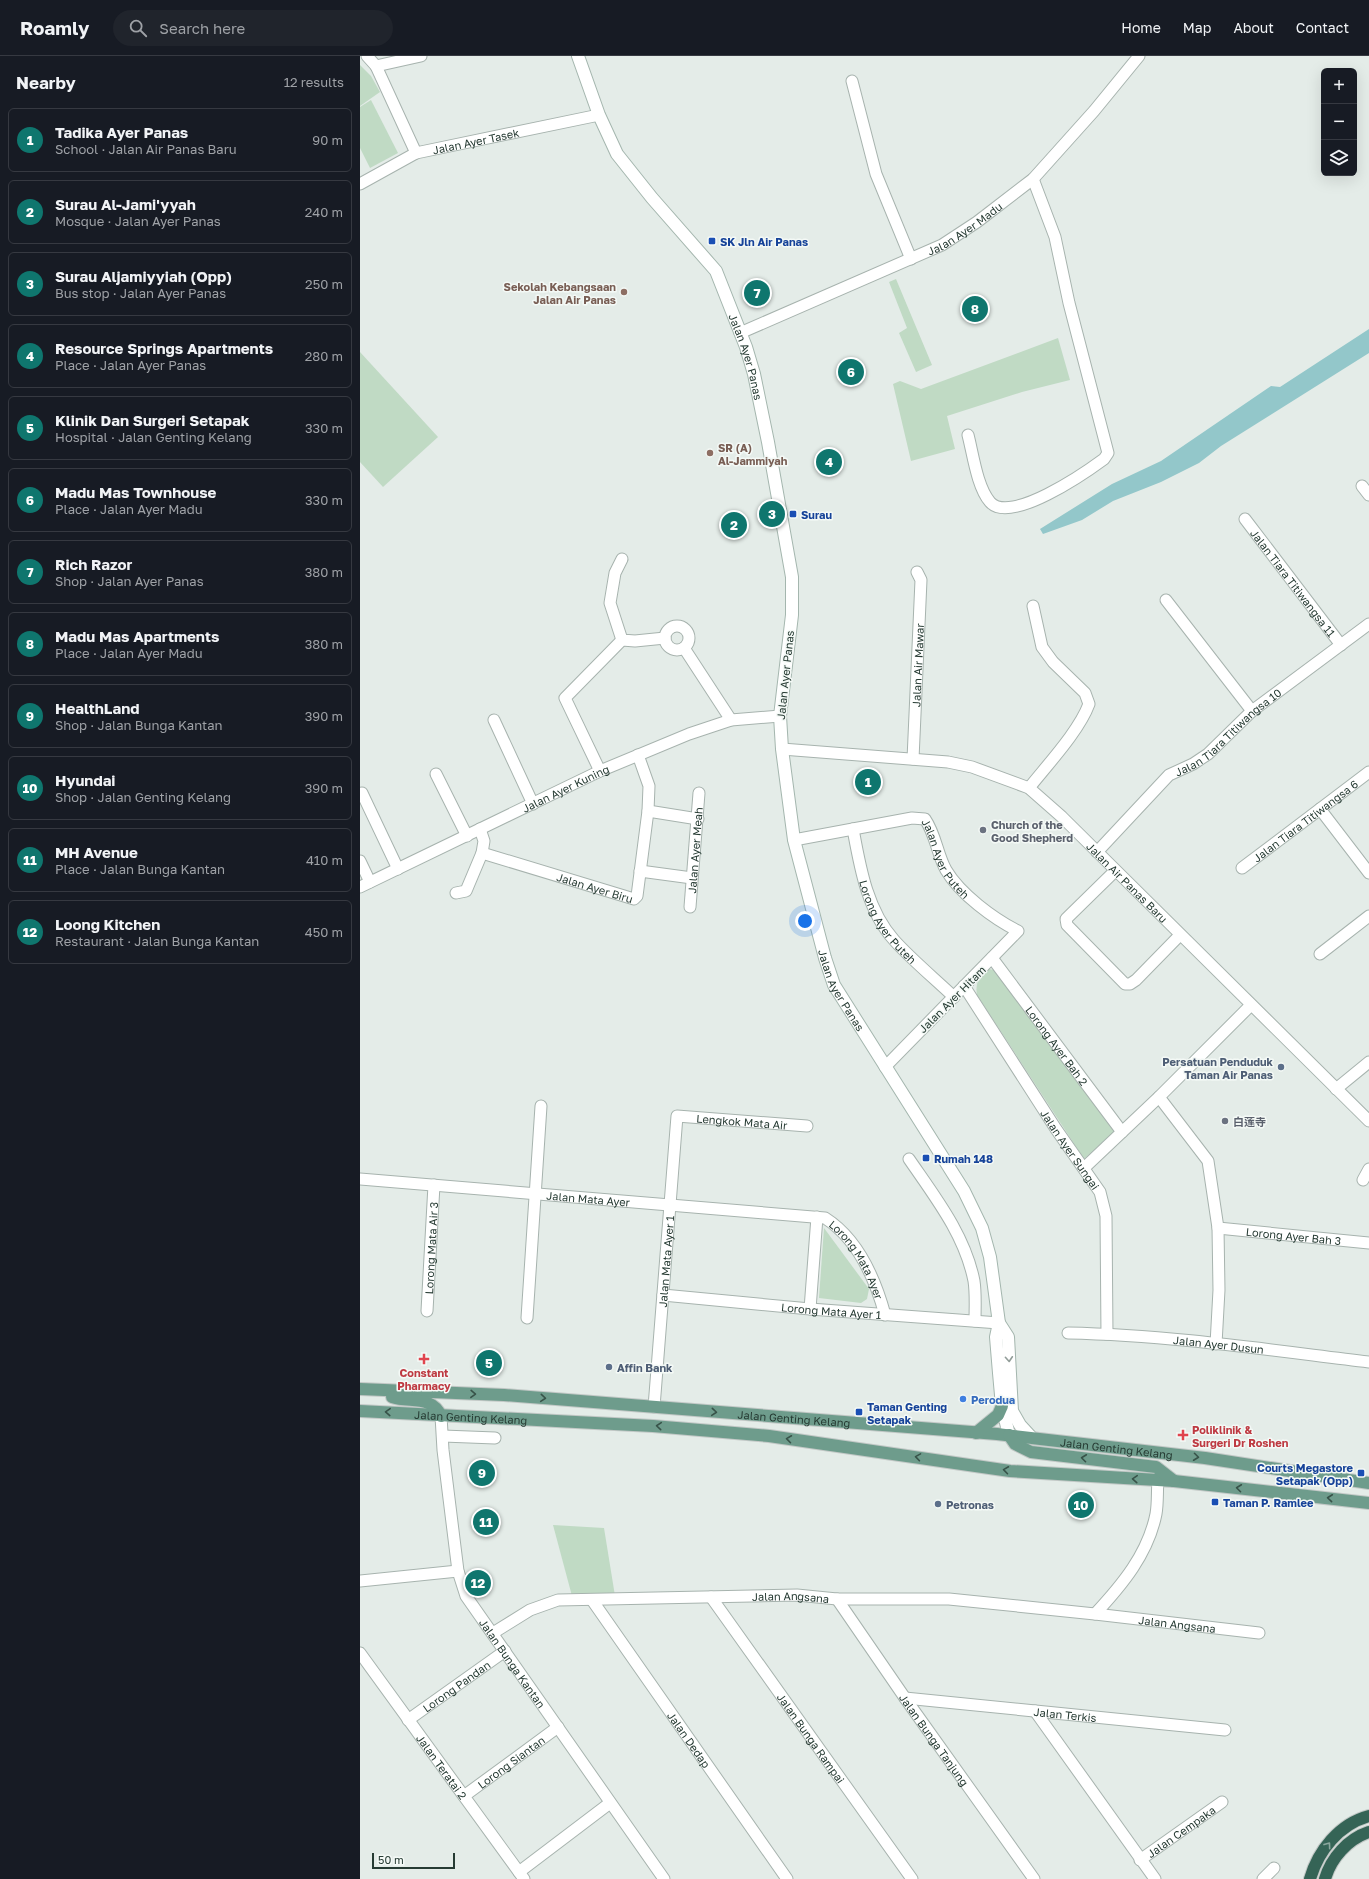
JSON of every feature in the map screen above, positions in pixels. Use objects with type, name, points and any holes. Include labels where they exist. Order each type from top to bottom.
[{"type":"highway","points":[[1310,1879],[1314,1866],[1332,1839],[1344,1827],[1369,1816]]},
{"type":"highway","points":[[1325,1879],[1333,1860],[1342,1850],[1353,1840],[1369,1832]]},
{"type":"main road","name":"Jalan Genting Kelang","points":[[360,1389],[504,1395],[976,1432],[1205,1458],[1369,1483]]},
{"type":"main road","points":[[379,1390],[394,1398],[432,1403],[438,1407],[441,1416]]},
{"type":"main road","points":[[976,1432],[998,1415],[1002,1406]]},
{"type":"main road","name":"Jalan Genting Kelang","points":[[360,1411],[653,1426],[769,1436],[1010,1471],[1174,1481],[1369,1502]]},
{"type":"main road","points":[[1008,1435],[1015,1444],[1031,1452],[1156,1467],[1174,1481]]},
{"type":"street","points":[[367,56],[376,66],[416,153]]},
{"type":"street","points":[[376,66],[421,56]]},
{"type":"street","name":"Jalan Ayer Panas","points":[[578,56],[599,115],[617,154],[652,198],[716,270],[754,374],[768,442],[792,577],[792,615],[780,716],[782,749],[794,840],[829,972],[834,985],[964,1191],[982,1228],[990,1257],[999,1323],[996,1337],[1002,1406],[1008,1435]]},
{"type":"street","name":"Jalan Ayer Madu","points":[[740,333],[942,245],[977,222],[1033,179],[1094,111],[1139,56]]},
{"type":"street","points":[[852,81],[876,174],[911,259]]},
{"type":"street","name":"Jalan Ayer Tasek","points":[[360,184],[416,153],[599,115]]},
{"type":"street","points":[[968,435],[982,491],[990,503],[1003,509],[1030,502],[1066,485],[1104,459],[1108,453],[1069,304],[1054,237],[1033,179]]},
{"type":"street","points":[[1362,486],[1369,495]]},
{"type":"street","name":"Jalan Tiara Titiwangsa 11","points":[[1245,519],[1341,646]]},
{"type":"street","points":[[622,559],[615,573],[610,603],[622,640]]},
{"type":"street","name":"Jalan Air Mawar","points":[[913,758],[921,580],[917,572]]},
{"type":"street","points":[[1166,600],[1252,710]]},
{"type":"street","points":[[1029,788],[1086,714],[1089,704],[1085,693],[1053,662],[1042,648],[1033,606]]},
{"type":"street","name":"Jalan Tiara Titiwangsa 10","points":[[1097,852],[1169,775],[1193,764],[1208,754],[1252,710],[1369,624]]},
{"type":"street","points":[[671,627],[683,627],[689,633],[690,637],[689,642],[684,648],[673,650],[667,645],[665,638],[667,630],[671,627]]},
{"type":"street","points":[[600,771],[565,698],[622,640],[635,641],[665,638]]},
{"type":"street","points":[[684,648],[732,720]]},
{"type":"street","name":"Jalan Ayer Kuning","points":[[360,887],[600,771],[638,755],[732,720],[780,716]]},
{"type":"street","points":[[494,720],[533,804]]},
{"type":"street","name":"Jalan Air Panas Baru","points":[[782,749],[913,758],[948,762],[972,767],[1029,788],[1097,852],[1369,1121]]},
{"type":"street","name":"Jalan Ayer Biru","points":[[482,853],[629,899],[634,899],[637,896],[648,811],[649,786],[638,755]]},
{"type":"street","name":"Jalan Tiara Titiwangsa 6","points":[[1242,868],[1369,772]]},
{"type":"street","points":[[436,774],[467,836]]},
{"type":"street","name":"Jalan Ayer Meah","points":[[690,907],[699,793]]},
{"type":"street","points":[[361,794],[398,869]]},
{"type":"street","points":[[1320,809],[1369,873]]},
{"type":"street","points":[[648,811],[698,819]]},
{"type":"street","name":"Jalan Ayer Puteh","points":[[794,840],[912,818],[925,819],[932,828],[946,869],[956,884],[1003,923],[1018,931]]},
{"type":"street","points":[[456,893],[466,892],[482,853],[484,841],[480,829]]},
{"type":"street","name":"Lorong Ayer Puteh","points":[[853,829],[860,868],[874,908],[893,939],[954,997]]},
{"type":"street","points":[[360,861],[370,882]]},
{"type":"street","points":[[640,871],[692,878]]},
{"type":"street","points":[[1116,871],[1066,919],[1067,925],[1125,984],[1130,984],[1136,980],[1180,935]]},
{"type":"street","points":[[1320,954],[1369,916]]},
{"type":"street","name":"Jalan Ayer Hitam","points":[[885,1067],[1018,931]]},
{"type":"street","name":"Lorong Ayer Bah 2","points":[[992,958],[1122,1132]]},
{"type":"street","name":"Jalan Ayer Sungai","points":[[964,986],[1056,1129],[1100,1192],[1106,1216],[1107,1334]]},
{"type":"street","points":[[1084,1168],[1159,1097],[1251,1005]]},
{"type":"street","points":[[1336,1089],[1369,1062]]},
{"type":"street","points":[[1159,1097],[1208,1161],[1218,1228],[1219,1290],[1216,1344]]},
{"type":"street","points":[[527,1318],[541,1106]]},
{"type":"street","name":"Lengkok Mata Air","points":[[677,1116],[807,1126]]},
{"type":"street","name":"Jalan Mata Ayer 1","points":[[654,1407],[677,1116]]},
{"type":"street","points":[[909,1159],[938,1202],[964,1248],[974,1283],[975,1321]]},
{"type":"street","points":[[1363,1180],[1369,1169]]},
{"type":"street","name":"Jalan Mata Ayer","points":[[360,1179],[817,1217]]},
{"type":"street","name":"Lorong Mata Air 3","points":[[427,1311],[434,1185]]},
{"type":"street","points":[[810,1309],[817,1217]]},
{"type":"street","name":"Lorong Mata Ayer","points":[[817,1217],[825,1218],[840,1227],[863,1259],[878,1290],[885,1315]]},
{"type":"street","name":"Lorong Ayer Bah 3","points":[[1218,1228],[1369,1243]]},
{"type":"street","name":"Lorong Mata Ayer 1","points":[[663,1295],[810,1309],[999,1323]]},
{"type":"street","name":"Jalan Ayer Panas","points":[[999,1323],[1008,1337],[1012,1411],[1020,1425],[1032,1438]]},
{"type":"street","name":"Jalan Ayer Dusun","points":[[1068,1333],[1107,1334],[1216,1344],[1369,1362]]},
{"type":"street","name":"Jalan Bunga Kantan","points":[[441,1416],[458,1571],[466,1596],[664,1879]]},
{"type":"street","points":[[442,1436],[495,1438]]},
{"type":"street","points":[[1095,1614],[1132,1572],[1148,1540],[1156,1514],[1158,1480]]},
{"type":"street","points":[[360,1581],[458,1571]]},
{"type":"street","name":"Jalan Angsana","points":[[493,1633],[530,1610],[558,1600],[797,1596],[837,1599],[949,1599],[1259,1633]]},
{"type":"street","name":"Jalan Bunga Rampai","points":[[711,1597],[912,1879]]},
{"type":"street","name":"Jalan Bunga Tanjung","points":[[837,1599],[905,1698],[1034,1879]]},
{"type":"street","name":"Jalan Dedap","points":[[592,1600],[787,1879]]},
{"type":"street","name":"Lorong Pandan","points":[[408,1720],[505,1651]]},
{"type":"street","name":"Jalan Teratai 2","points":[[360,1653],[521,1876]]},
{"type":"street","name":"Jalan Terkis","points":[[905,1698],[1225,1730]]},
{"type":"street","points":[[1035,1711],[1155,1879]]},
{"type":"street","name":"Lorong Siantan","points":[[464,1796],[558,1727]]},
{"type":"street","name":"Jalan Cempaka","points":[[1140,1860],[1222,1802]]},
{"type":"street","points":[[521,1876],[610,1803]]},
{"type":"street","points":[[1263,1879],[1274,1868]]},
{"type":"green space","points":[[360,65],[371,76],[380,92],[360,106]]},
{"type":"green space","points":[[371,100],[398,153],[370,168],[360,148],[360,107]]},
{"type":"green space","points":[[896,279],[932,365],[916,372],[899,333],[907,328],[889,282]]},
{"type":"green space","points":[[1058,338],[1070,380],[1022,392],[947,416],[955,449],[911,461],[893,384],[900,381],[921,389]]},
{"type":"green space","points":[[360,352],[438,437],[383,487],[360,462]]},
{"type":"green space","points":[[989,969],[994,970],[1001,979],[1115,1131],[1084,1159],[977,995],[978,980]]},
{"type":"green space","points":[[824,1228],[869,1289],[867,1299],[861,1303],[819,1298]]},
{"type":"green space","points":[[553,1525],[604,1528],[615,1596],[572,1596]]},
{"type":"water","points":[[1369,329],[1369,353],[1221,446],[1199,463],[1161,482],[1113,501],[1082,520],[1043,534],[1040,529],[1112,484],[1161,461],[1271,386],[1280,387]]},
{"type":"place","name":"SK Jln Air Panas","points":[[712,241]]},
{"type":"place","name":"Sekolah Kebangsaan Jalan Air Panas","points":[[624,292]]},
{"type":"place","name":"Rich Razor","points":[[757,293]]},
{"type":"place","name":"Madu Mas Apartments","points":[[975,309]]},
{"type":"place","name":"Madu Mas Townhouse","points":[[851,372]]},
{"type":"place","name":"SR (A) Al-Jammiyah","points":[[710,453]]},
{"type":"place","name":"Resource Springs Apartments","points":[[829,462]]},
{"type":"place","name":"Surau Aljamiyyiah (Opp)","points":[[772,514]]},
{"type":"place","name":"Surau","points":[[793,514]]},
{"type":"place","name":"Surau Al-Jami'yyah","points":[[734,525]]},
{"type":"place","name":"Tadika Ayer Panas","points":[[868,782]]},
{"type":"place","name":"Church of the Good Shepherd","points":[[983,830]]},
{"type":"place","name":"Persatuan Penduduk Taman Air Panas","points":[[1281,1067]]},
{"type":"place","name":"白莲寺","points":[[1225,1121]]},
{"type":"place","name":"Rumah 148","points":[[926,1158]]},
{"type":"place","name":"Constant Pharmacy","points":[[424,1359]]},
{"type":"place","name":"Klinik Dan Surgeri Setapak","points":[[489,1363]]},
{"type":"place","name":"Affin Bank","points":[[609,1367]]},
{"type":"place","name":"Perodua","points":[[963,1399]]},
{"type":"place","name":"Taman Genting Setapak","points":[[859,1412]]},
{"type":"place","name":"Poliklinik & Surgeri Dr Roshen","points":[[1183,1435]]},
{"type":"place","name":"HealthLand","points":[[482,1473]]},
{"type":"place","name":"Courts Megastore Setapak (Opp)","points":[[1361,1473]]},
{"type":"place","name":"Taman P. Ramlee","points":[[1215,1502]]},
{"type":"place","name":"Petronas","points":[[938,1504]]},
{"type":"place","name":"Hyundai","points":[[1081,1505]]},
{"type":"place","name":"MH Avenue","points":[[486,1522]]},
{"type":"place","name":"Loong Kitchen","points":[[478,1583]]}]
